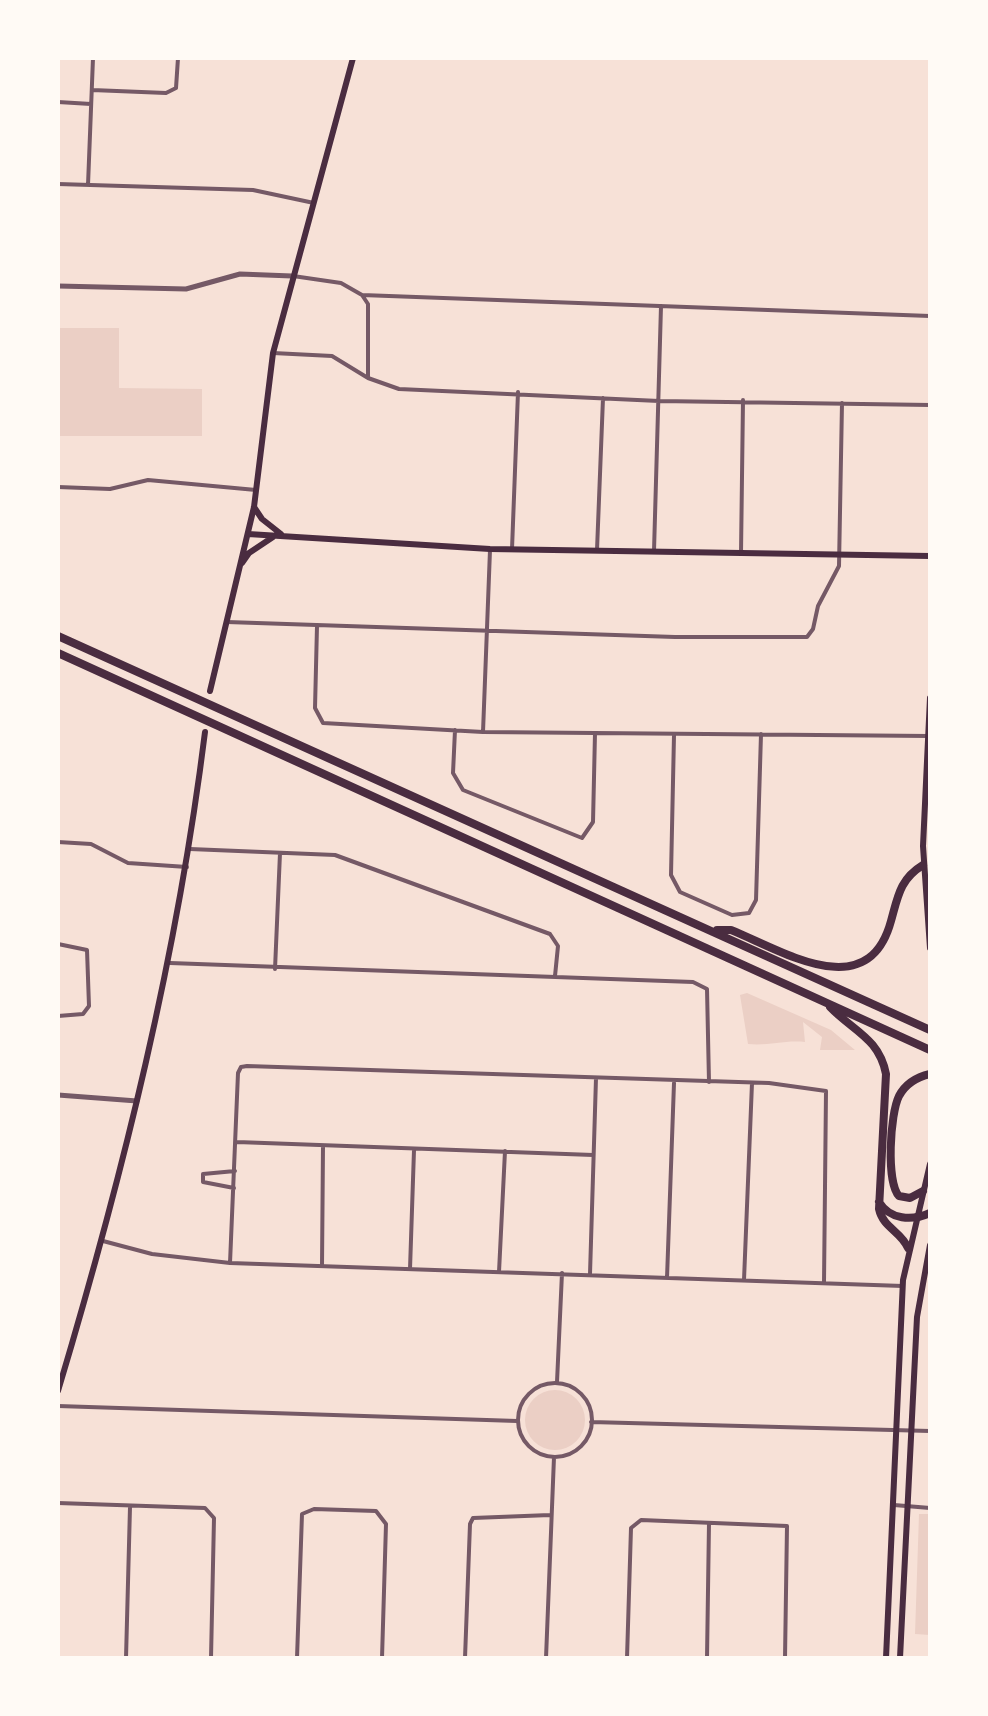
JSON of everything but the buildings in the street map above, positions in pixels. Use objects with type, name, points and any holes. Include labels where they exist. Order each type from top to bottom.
[{"type":"highway","points":[[58,636],[930,1030]]},
{"type":"highway","points":[[58,653],[930,1050]]},
{"type":"highway","points":[[713,931],[731,930],[821,967],[838,969],[857,965],[881,944],[890,925],[898,891],[907,877],[923,865]]},
{"type":"highway","points":[[826,1004],[868,1037],[884,1065],[878,1201],[884,1223],[901,1235],[908,1248]]},
{"type":"highway","points":[[923,1191],[910,1198],[899,1196],[892,1187],[891,1165],[898,1099],[910,1082],[930,1074]]},
{"type":"highway","points":[[878,1201],[893,1215],[915,1218],[930,1213]]},
{"type":"main road","points":[[210,691],[224,622],[254,507],[273,353],[353,58]]},
{"type":"main road","points":[[254,507],[270,527],[284,536]]},
{"type":"main road","points":[[248,534],[490,549],[930,556]]},
{"type":"main road","points":[[239,568],[249,553],[269,538],[284,536]]},
{"type":"main road","points":[[930,698],[923,865],[930,948]]},
{"type":"main road","points":[[58,1391],[103,1241],[170,963],[190,849],[205,732]]},
{"type":"main road","points":[[886,1658],[903,1286],[908,1248],[930,1164]]},
{"type":"main road","points":[[900,1658],[918,1306],[930,1245]]},
{"type":"street","points":[[88,185],[93,58]]},
{"type":"street","points":[[92,90],[166,93],[176,88],[178,58]]},
{"type":"street","points":[[58,102],[91,104]]},
{"type":"street","points":[[58,184],[253,190],[315,203]]},
{"type":"street","points":[[58,286],[186,289],[240,274],[292,276],[341,283],[362,295],[368,304],[368,378]]},
{"type":"street","points":[[362,295],[930,316]]},
{"type":"street","points":[[654,551],[661,306]]},
{"type":"street","points":[[273,353],[332,356],[368,378],[399,389],[518,392],[659,401],[930,405]]},
{"type":"street","points":[[512,549],[518,392]]},
{"type":"street","points":[[597,550],[603,398]]},
{"type":"street","points":[[741,553],[743,400]]},
{"type":"street","points":[[224,622],[487,632],[807,637],[813,629],[818,606],[836,576],[840,555],[842,403]]},
{"type":"street","points":[[58,487],[110,489],[148,480],[256,490]]},
{"type":"street","points":[[483,732],[490,549]]},
{"type":"street","points":[[317,626],[315,708],[323,723],[483,732],[929,736]]},
{"type":"street","points":[[455,730],[453,773],[463,790],[582,838],[593,822],[595,733]]},
{"type":"street","points":[[674,734],[671,875],[680,892],[732,915],[749,913],[756,900],[761,734]]},
{"type":"street","points":[[58,842],[91,844],[128,863],[187,867]]},
{"type":"street","points":[[190,849],[335,855],[550,934],[558,946],[555,976]]},
{"type":"street","points":[[275,969],[280,853]]},
{"type":"street","points":[[58,944],[85,947],[89,1006],[83,1014],[58,1016]]},
{"type":"street","points":[[170,963],[693,982],[707,989],[709,1082]]},
{"type":"street","points":[[230,1263],[241,1067],[674,1083],[752,1083],[826,1091],[824,1283]]},
{"type":"street","points":[[590,1274],[596,1078]]},
{"type":"street","points":[[667,1278],[674,1083]]},
{"type":"street","points":[[744,1280],[752,1083]]},
{"type":"street","points":[[58,1095],[139,1101]]},
{"type":"street","points":[[237,1142],[593,1155]]},
{"type":"street","points":[[322,1266],[323,1146]]},
{"type":"street","points":[[410,1269],[414,1150]]},
{"type":"street","points":[[499,1272],[505,1151]]},
{"type":"street","points":[[234,1188],[203,1182],[203,1174],[235,1171]]},
{"type":"street","points":[[103,1241],[152,1254],[230,1263],[903,1286]]},
{"type":"street","points":[[557,1383],[562,1273]]},
{"type":"street","points":[[557,1383],[578,1391],[586,1400],[591,1422],[590,1432],[576,1451],[554,1457],[532,1450],[524,1442],[517,1421],[526,1397],[534,1389],[557,1383]]},
{"type":"street","points":[[58,1406],[517,1421]]},
{"type":"street","points":[[591,1422],[930,1431]]},
{"type":"street","points":[[546,1658],[554,1457]]},
{"type":"street","points":[[58,1503],[205,1508],[214,1518],[211,1658]]},
{"type":"street","points":[[891,1505],[930,1508]]},
{"type":"street","points":[[126,1658],[130,1507]]},
{"type":"street","points":[[297,1658],[302,1514],[314,1509],[376,1511],[386,1524],[382,1658]]},
{"type":"street","points":[[465,1658],[470,1524],[473,1518],[550,1515]]},
{"type":"street","points":[[627,1658],[634,1524],[641,1520],[787,1526],[785,1658]]},
{"type":"street","points":[[707,1658],[709,1523]]},
{"type":"shaded area","points":[[58,328],[119,328],[119,388],[202,389],[202,436],[58,436]]},
{"type":"shaded area","points":[[747,993],[831,1030],[855,1050],[820,1050],[822,1037],[803,1022],[805,1042],[748,1044],[740,995]]},
{"type":"shaded area","points":[[555,1390],[567,1392],[576,1399],[583,1408],[583,1432],[576,1441],[567,1448],[555,1450],[543,1448],[534,1441],[527,1432],[525,1420],[527,1408],[534,1399],[543,1392]]},
{"type":"shaded area","points":[[919,1514],[930,1514],[930,1635],[915,1634]]}]
